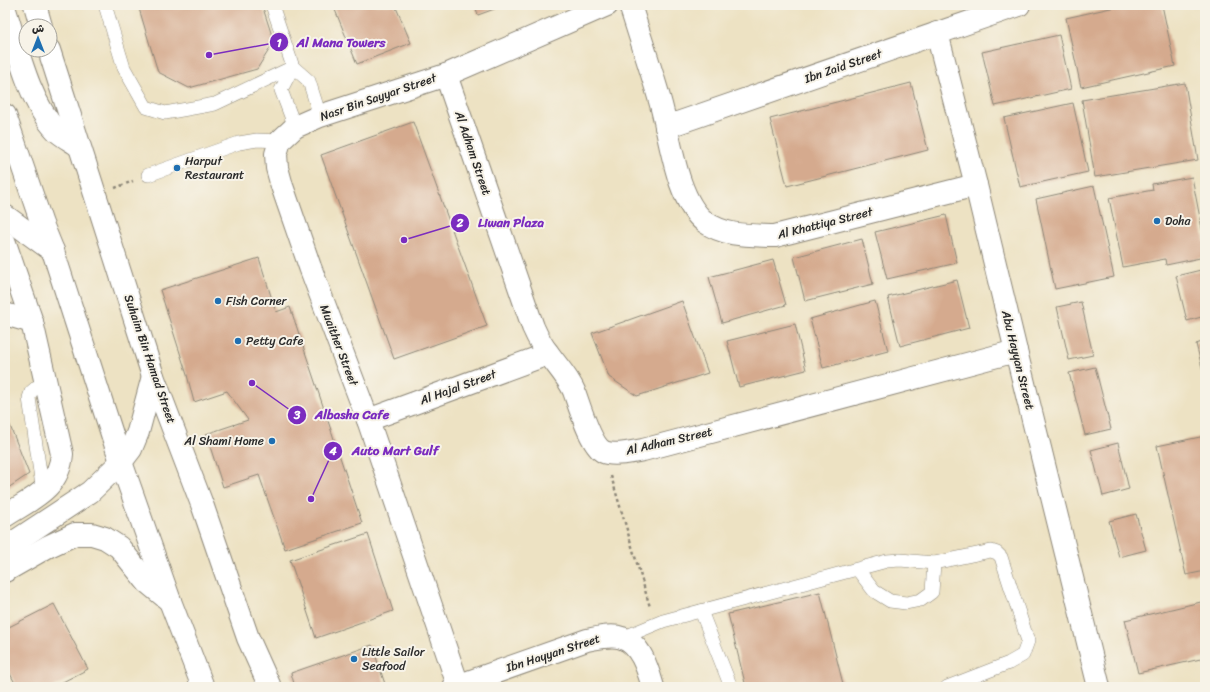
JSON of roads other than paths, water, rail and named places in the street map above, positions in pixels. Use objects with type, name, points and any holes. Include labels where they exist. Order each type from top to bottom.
[{"type":"main road","points":[[35,5],[39,18]]},
{"type":"main road","name":"Nasr Bin Sayyar Street","points":[[288,134],[320,116],[446,75],[607,5]]},
{"type":"main road","name":"Al Khattiya Street","points":[[630,5],[660,101],[680,183],[690,205],[704,221],[723,231],[744,235],[775,236],[976,185]]},
{"type":"main road","name":"Ibn Zaid Street","points":[[666,127],[1019,5]]},
{"type":"main road","points":[[5,10],[22,66],[44,115],[57,131],[79,146]]},
{"type":"main road","name":"Abu Hayyan Street","points":[[937,33],[976,185],[1099,687]]},
{"type":"main road","name":"Suhaim Bin Hamad Street","points":[[52,58],[153,376],[203,507],[248,638],[270,687]]},
{"type":"main road","name":"Al Adham Street","points":[[446,75],[533,327],[539,341],[573,389],[591,435],[597,446],[604,452],[625,453],[643,450],[1016,351]]},
{"type":"main road","points":[[5,115],[42,224],[54,251],[121,462],[170,601],[203,687]]},
{"type":"main road","name":"Muaither Street","points":[[288,134],[276,154],[277,168],[282,186],[310,267],[368,420],[456,686]]},
{"type":"main road","points":[[5,216],[54,251]]},
{"type":"main road","points":[[5,243],[10,282],[32,322],[62,454],[61,465],[54,481],[43,492],[5,516]]},
{"type":"main road","points":[[5,314],[32,322]]},
{"type":"main road","name":"Al Hajal Street","points":[[368,420],[548,354]]},
{"type":"main road","points":[[5,548],[90,492],[121,462],[131,449],[138,432],[153,376]]},
{"type":"main road","points":[[5,572],[47,547],[75,534],[92,534],[105,538],[119,547],[147,582],[170,601]]},
{"type":"main road","name":"Ibn Hayyan Street","points":[[456,686],[587,640],[605,636],[622,638]]},
{"type":"main road","points":[[622,638],[634,646],[645,661],[653,687]]},
{"type":"lane","points":[[105,5],[124,68],[146,107],[165,113],[215,104],[293,67]]},
{"type":"lane","points":[[272,5],[293,67],[309,81],[320,116]]},
{"type":"lane","points":[[288,134],[281,90],[293,67]]},
{"type":"lane","name":"Nasr Bin Sayyar Street","points":[[148,175],[239,143],[288,134]]},
{"type":"lane","points":[[622,638],[663,621],[887,562],[900,560],[934,563],[991,552],[997,553],[1001,557],[1028,641],[1022,655],[1009,663],[947,687]]},
{"type":"lane","points":[[858,570],[874,591],[890,601],[906,603],[921,600],[932,592],[934,563]]},
{"type":"lane","points":[[701,611],[731,687]]},
{"type":"place","name":"Al Mana Towers","points":[[209,55]]},
{"type":"place","name":"Harput Restaurant","points":[[177,168]]},
{"type":"place","name":"Doha","points":[[1157,221]]},
{"type":"place","name":"Liwan Plaza","points":[[404,240]]},
{"type":"place","name":"Fish Corner","points":[[218,301]]},
{"type":"place","name":"Petty Cafe","points":[[238,341]]},
{"type":"place","name":"Albasha Cafe","points":[[252,383]]},
{"type":"place","name":"Al Shami Home","points":[[272,441]]},
{"type":"place","name":"Auto Mart Gulf","points":[[311,499]]},
{"type":"place","name":"Little Sailor Seafood","points":[[354,659]]}]
